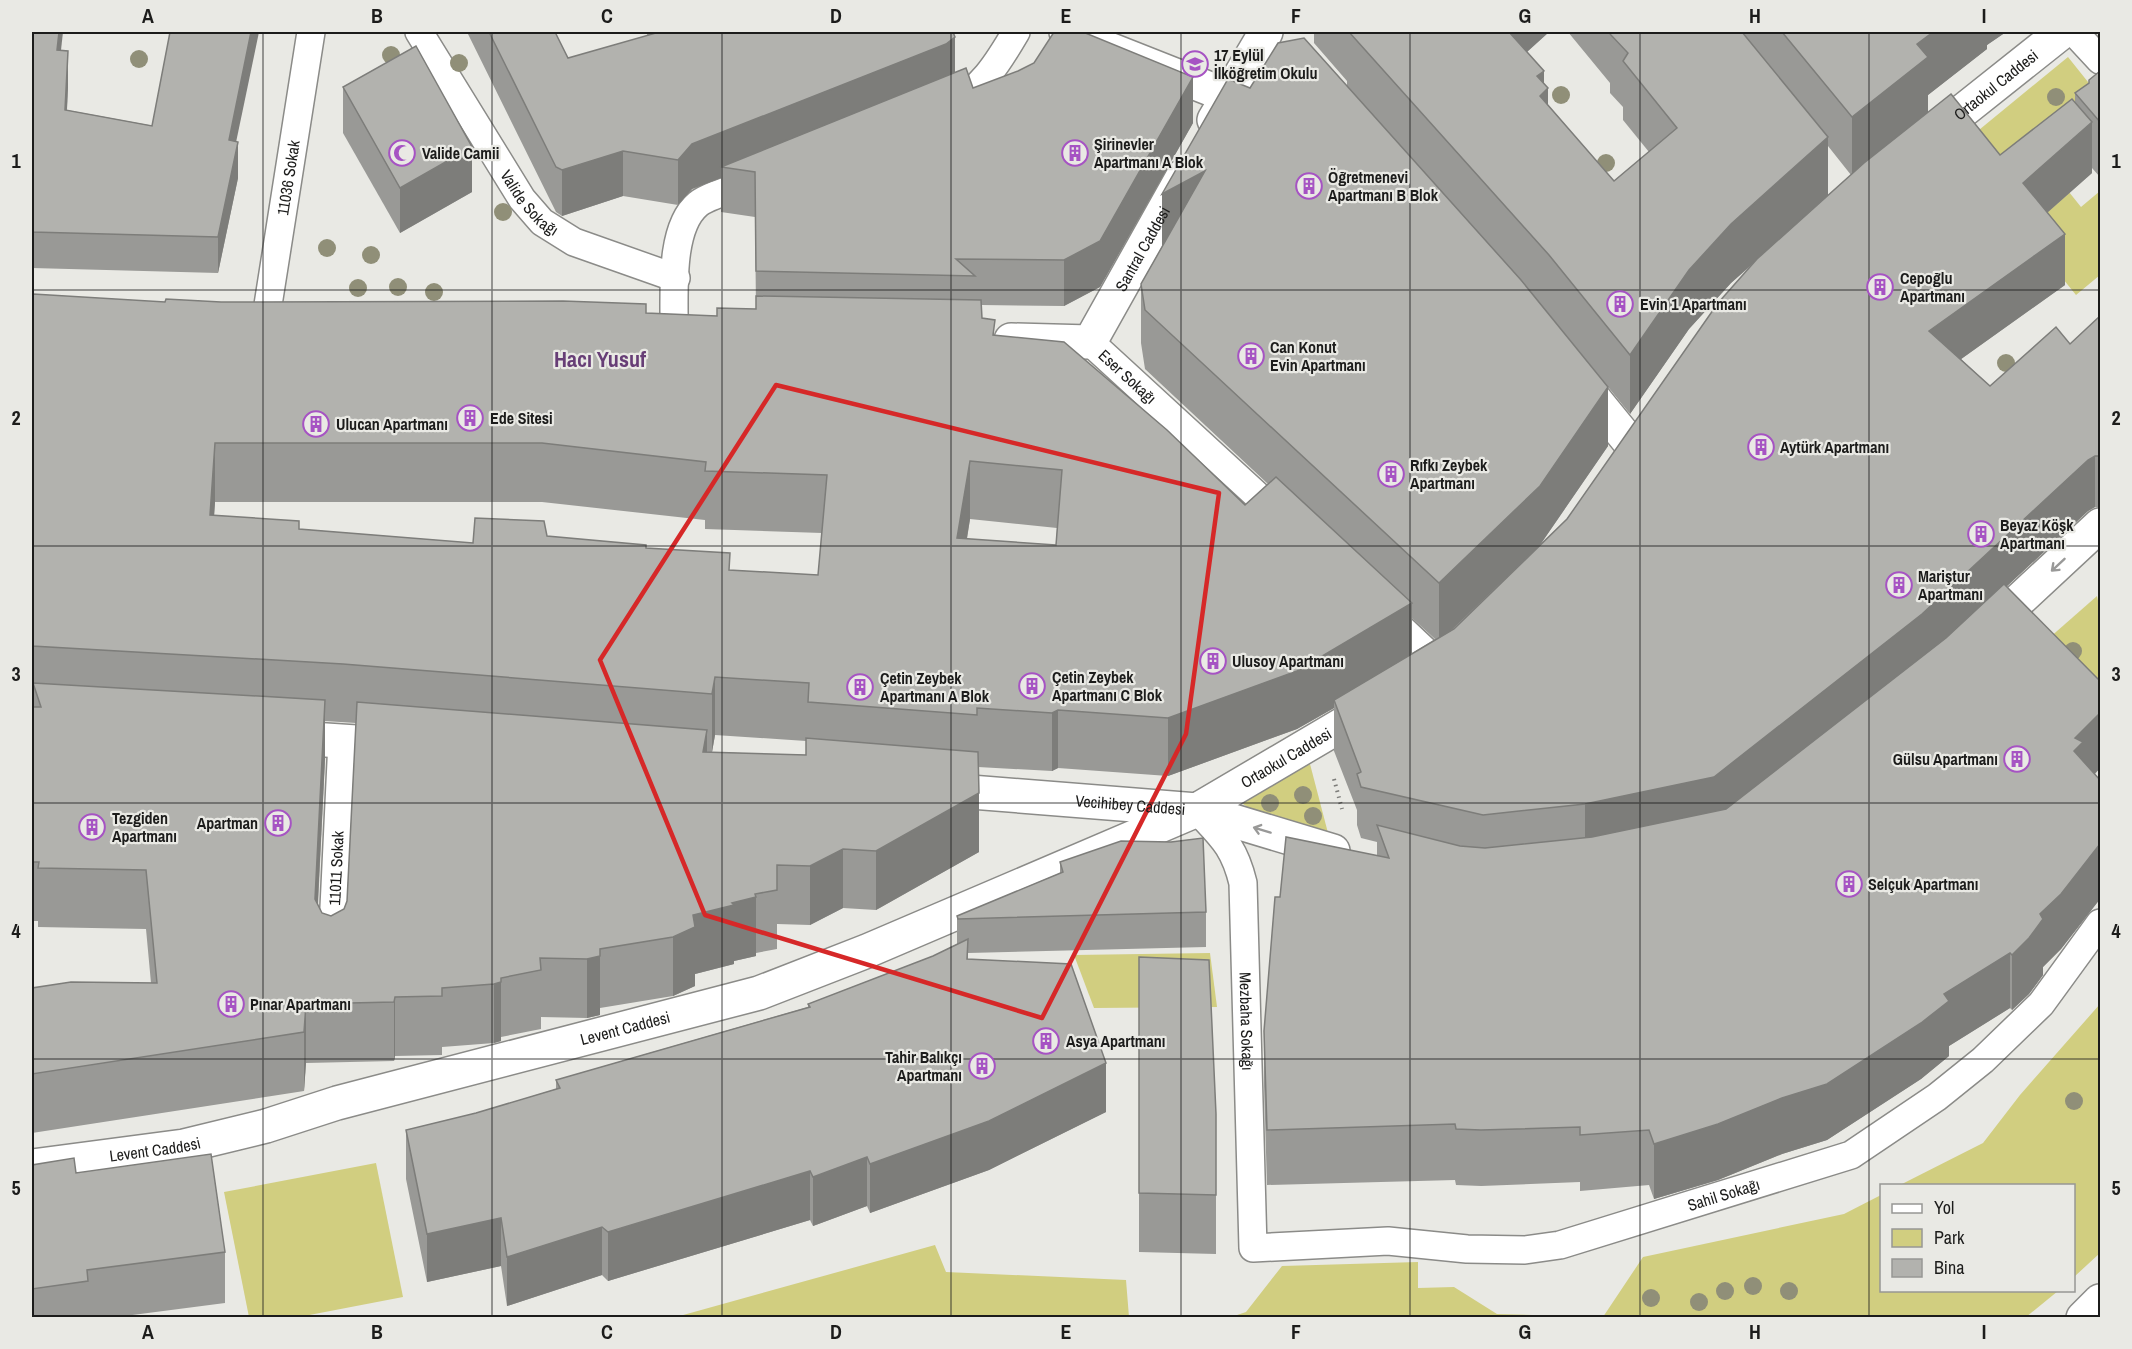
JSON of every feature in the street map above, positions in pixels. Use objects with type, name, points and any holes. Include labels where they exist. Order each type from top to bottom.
[{"type":"street","points":[[1066,32],[1228,96]]},
{"type":"street","name":"Ortaokul Caddesi","points":[[1906,156],[2062,32]]},
{"type":"street","name":"Santral Caddesi","points":[[1090,342],[1228,96],[1275,37]]},
{"type":"street","points":[[230,324],[300,325]]},
{"type":"street","points":[[639,333],[709,334]]},
{"type":"street","name":"Eser Sokağı","points":[[979,339],[1090,342]]},
{"type":"street","points":[[1557,354],[1631,444]]},
{"type":"street","points":[[1612,472],[1651,416]]},
{"type":"street","points":[[1967,648],[2098,534]]},
{"type":"street","name":"Ortaokul Caddesi","points":[[1197,810],[1406,687],[1451,656]]},
{"type":"street","points":[[254,736],[436,748]]},
{"type":"street","name":"Vecihibey Caddesi","points":[[903,787],[1197,810],[1360,857]]},
{"type":"street","name":"Levent Caddesi","points":[[32,1166],[194,1143],[266,1126],[336,1103],[759,993],[867,951],[1197,810]]},
{"type":"street","points":[[2083,1317],[2100,1301]]},
{"type":"lane","name":"11036 Sokak","points":[[265,324],[311,32]]},
{"type":"lane","name":"Valide Sokağı","points":[[419,32],[522,199],[542,222],[574,242],[676,278]]},
{"type":"lane","points":[[921,116],[954,103],[973,90],[985,78],[1016,32]]},
{"type":"lane","points":[[2074,32],[2100,60]]},
{"type":"lane","points":[[674,334],[676,254],[682,228],[698,204],[776,173]]},
{"type":"lane","name":"Eser Sokağı","points":[[1090,342],[1306,541]]},
{"type":"lane","points":[[1365,595],[1451,656]]},
{"type":"lane","name":"11011 Sokak","points":[[331,958],[342,741]]},
{"type":"lane","name":"Mezbaha Sokağı","points":[[1197,810],[1229,844],[1238,860],[1243,883],[1253,1248]]},
{"type":"lane","name":"Sahil Sokağı","points":[[1253,1248],[1388,1241],[1467,1249],[1525,1250],[1560,1245],[1851,1155],[1937,1097],[1983,1060],[2041,1004],[2100,923]]},
{"type":"path","points":[[1323,737],[1360,857]]},
{"type":"highlighted area","points":[[776,385],[1219,493],[1186,734],[1042,1018],[705,915],[600,660]]},
{"type":"green space","points":[[2068,57],[2100,97],[2045,162],[2081,207],[2100,191],[2100,275],[2076,295],[1957,148]]},
{"type":"green space","points":[[2097,596],[2100,610],[2100,736],[2025,659]]},
{"type":"green space","points":[[1310,764],[1328,833],[1249,808],[1234,798],[1240,790]]},
{"type":"green space","points":[[1210,953],[1217,1007],[1094,1008],[1074,955]]},
{"type":"green space","points":[[2100,1004],[2100,1253],[2075,1276],[2075,1184],[1902,1184],[1983,1143],[2020,1095]]},
{"type":"green space","points":[[376,1163],[403,1297],[299,1317],[249,1317],[224,1192]]},
{"type":"green space","points":[[1880,1196],[1880,1292],[2057,1292],[2026,1317],[1603,1317],[1643,1257],[1844,1214]]},
{"type":"green space","points":[[935,1245],[946,1272],[1126,1280],[1129,1317],[676,1317]]},
{"type":"green space","points":[[1418,1262],[1418,1288],[1454,1287],[1497,1314],[1602,1317],[1231,1317],[1246,1312],[1282,1266]]},
{"type":"building","points":[[32,32],[59,32],[57,50],[68,51],[65,110],[152,126],[170,32],[251,32],[229,140],[238,142],[218,237],[32,232]]},
{"type":"building","points":[[489,32],[555,32],[568,58],[656,32],[953,32],[955,37],[946,44],[692,144],[678,160],[623,151],[562,170],[556,167]]},
{"type":"building","points":[[1054,32],[1083,32],[1193,77],[1100,241],[1064,260],[956,259],[975,276],[756,271],[755,172],[721,167],[966,68],[973,88],[1018,71],[1034,63]]},
{"type":"building","points":[[1349,32],[1509,32],[1544,71],[1537,76],[1548,88],[1540,96],[1614,181],[1677,128],[1623,61],[1628,53],[1610,34],[1613,32],[1742,32],[1828,137],[1731,224],[1689,270],[1630,355],[1549,255]]},
{"type":"building","points":[[1782,32],[1933,32],[1917,44],[1928,57],[1852,117]]},
{"type":"building","points":[[1304,38],[1521,280],[1608,387],[1540,486],[1439,583],[1145,310],[1141,284],[1205,171],[1162,194],[1228,79],[1250,88],[1278,43]]},
{"type":"building","points":[[416,46],[472,147],[400,188],[343,87]]},
{"type":"building","points":[[2100,71],[2100,122],[2075,93]]},
{"type":"building","points":[[1951,94],[2000,155],[2072,99],[2092,122],[2023,183],[2065,234],[1929,331],[1990,386],[2056,327],[2070,344],[2100,316],[2100,456],[2088,460],[1922,614],[1714,777],[1585,804],[1483,815],[1361,787],[1357,774],[1361,772],[1334,700],[1454,629],[1567,519],[1718,303],[1757,259],[1864,163]]},
{"type":"building","points":[[33,294],[165,302],[166,299],[221,302],[563,301],[646,304],[646,313],[717,316],[717,308],[756,309],[756,296],[981,300],[982,318],[995,320],[993,335],[1064,342],[1167,430],[1245,505],[1276,477],[1412,603],[1297,671],[1168,718],[1058,710],[1052,713],[977,708],[977,715],[808,702],[809,683],[715,677],[712,694],[343,664],[32,646]],"holes":[[[215,443],[542,443],[706,462],[705,471],[827,475],[818,575],[729,570],[730,553],[646,548],[646,545],[547,536],[544,521],[475,518],[473,543],[299,529],[299,521],[210,515]],[[970,461],[1062,470],[1056,545],[957,538]]]},
{"type":"building","points":[[2004,584],[2100,681],[2100,713],[2075,738],[2083,742],[2074,751],[2100,780],[2100,844],[2061,894],[2040,914],[2043,919],[2012,955],[2010,953],[1944,994],[1949,1001],[1921,1023],[1827,1084],[1782,1098],[1718,1124],[1654,1144],[1649,1130],[1580,1135],[1580,1127],[1481,1130],[1456,1129],[1455,1124],[1267,1130],[1264,1031],[1275,897],[1280,897],[1286,837],[1389,858],[1377,825],[1460,846],[1485,848],[1592,837],[1726,809],[1946,638]]},
{"type":"building","points":[[33,683],[325,700],[315,899],[322,913],[331,916],[344,909],[347,901],[357,702],[707,730],[703,752],[806,755],[806,738],[978,752],[979,793],[876,851],[843,849],[810,866],[777,865],[777,890],[755,894],[756,897],[732,903],[734,905],[693,915],[695,927],[673,937],[600,949],[600,956],[587,959],[540,958],[541,970],[501,978],[501,982],[494,984],[442,988],[442,996],[395,997],[394,1002],[306,1004],[304,1032],[32,1074],[32,988],[71,982],[157,983],[146,870],[38,868],[39,862],[32,862],[32,707],[41,707]]},
{"type":"building","points":[[1203,838],[1206,912],[958,919],[957,916],[1063,872],[1060,862],[1121,841],[1171,842]]},
{"type":"building","points":[[968,939],[967,959],[1071,964],[1106,1063],[989,1121],[870,1164],[867,1157],[813,1177],[810,1171],[608,1232],[602,1227],[507,1257],[501,1218],[427,1234],[406,1130],[476,1113],[560,1088],[556,1080],[810,1007],[808,1004],[933,956]]},
{"type":"building","points":[[1139,957],[1209,960],[1216,1114],[1216,1195],[1139,1193]]},
{"type":"building","points":[[211,1154],[225,1252],[87,1270],[88,1281],[32,1289],[32,1165],[74,1158],[76,1173]]},
{"type":"place","name":"17 Eylül İlköğretim Okulu","points":[[1195,64]]},
{"type":"place","name":"Valide Camii","points":[[402,153]]},
{"type":"place","name":"Şirinevler Apartmanı A Blok","points":[[1075,153]]},
{"type":"place","name":"Öğretmenevi Apartmanı B Blok","points":[[1309,186]]},
{"type":"place","name":"Cepoğlu Apartmanı","points":[[1880,287]]},
{"type":"place","name":"Evin 1 Apartmanı","points":[[1620,304]]},
{"type":"place","name":"Can Konut Evin Apartmanı","points":[[1251,356]]},
{"type":"place","name":"Ede Sitesi","points":[[470,418]]},
{"type":"place","name":"Ulucan Apartmanı","points":[[316,424]]},
{"type":"place","name":"Aytürk Apartmanı","points":[[1761,447]]},
{"type":"place","name":"Rıfkı Zeybek Apartmanı","points":[[1391,474]]},
{"type":"place","name":"Beyaz Köşk Apartmanı","points":[[1981,534]]},
{"type":"place","name":"Mariştur Apartmanı","points":[[1899,585]]},
{"type":"place","name":"Ulusoy Apartmanı","points":[[1213,661]]},
{"type":"place","name":"Çetin Zeybek Apartmanı C Blok","points":[[1032,686]]},
{"type":"place","name":"Çetin Zeybek Apartmanı A Blok","points":[[860,687]]},
{"type":"place","name":"Gülsu Apartmanı","points":[[2017,759]]},
{"type":"place","name":"Apartman","points":[[278,823]]},
{"type":"place","name":"Tezgiden Apartmanı","points":[[92,827]]},
{"type":"place","name":"Selçuk Apartmanı","points":[[1849,884]]},
{"type":"place","name":"Pınar Apartmanı","points":[[231,1004]]},
{"type":"place","name":"Asya Apartmanı","points":[[1046,1041]]},
{"type":"place","name":"Tahir Balıkçı Apartmanı","points":[[982,1066]]},
{"type":"district","name":"Hacı Yusuf","points":[[600,359]]}]
